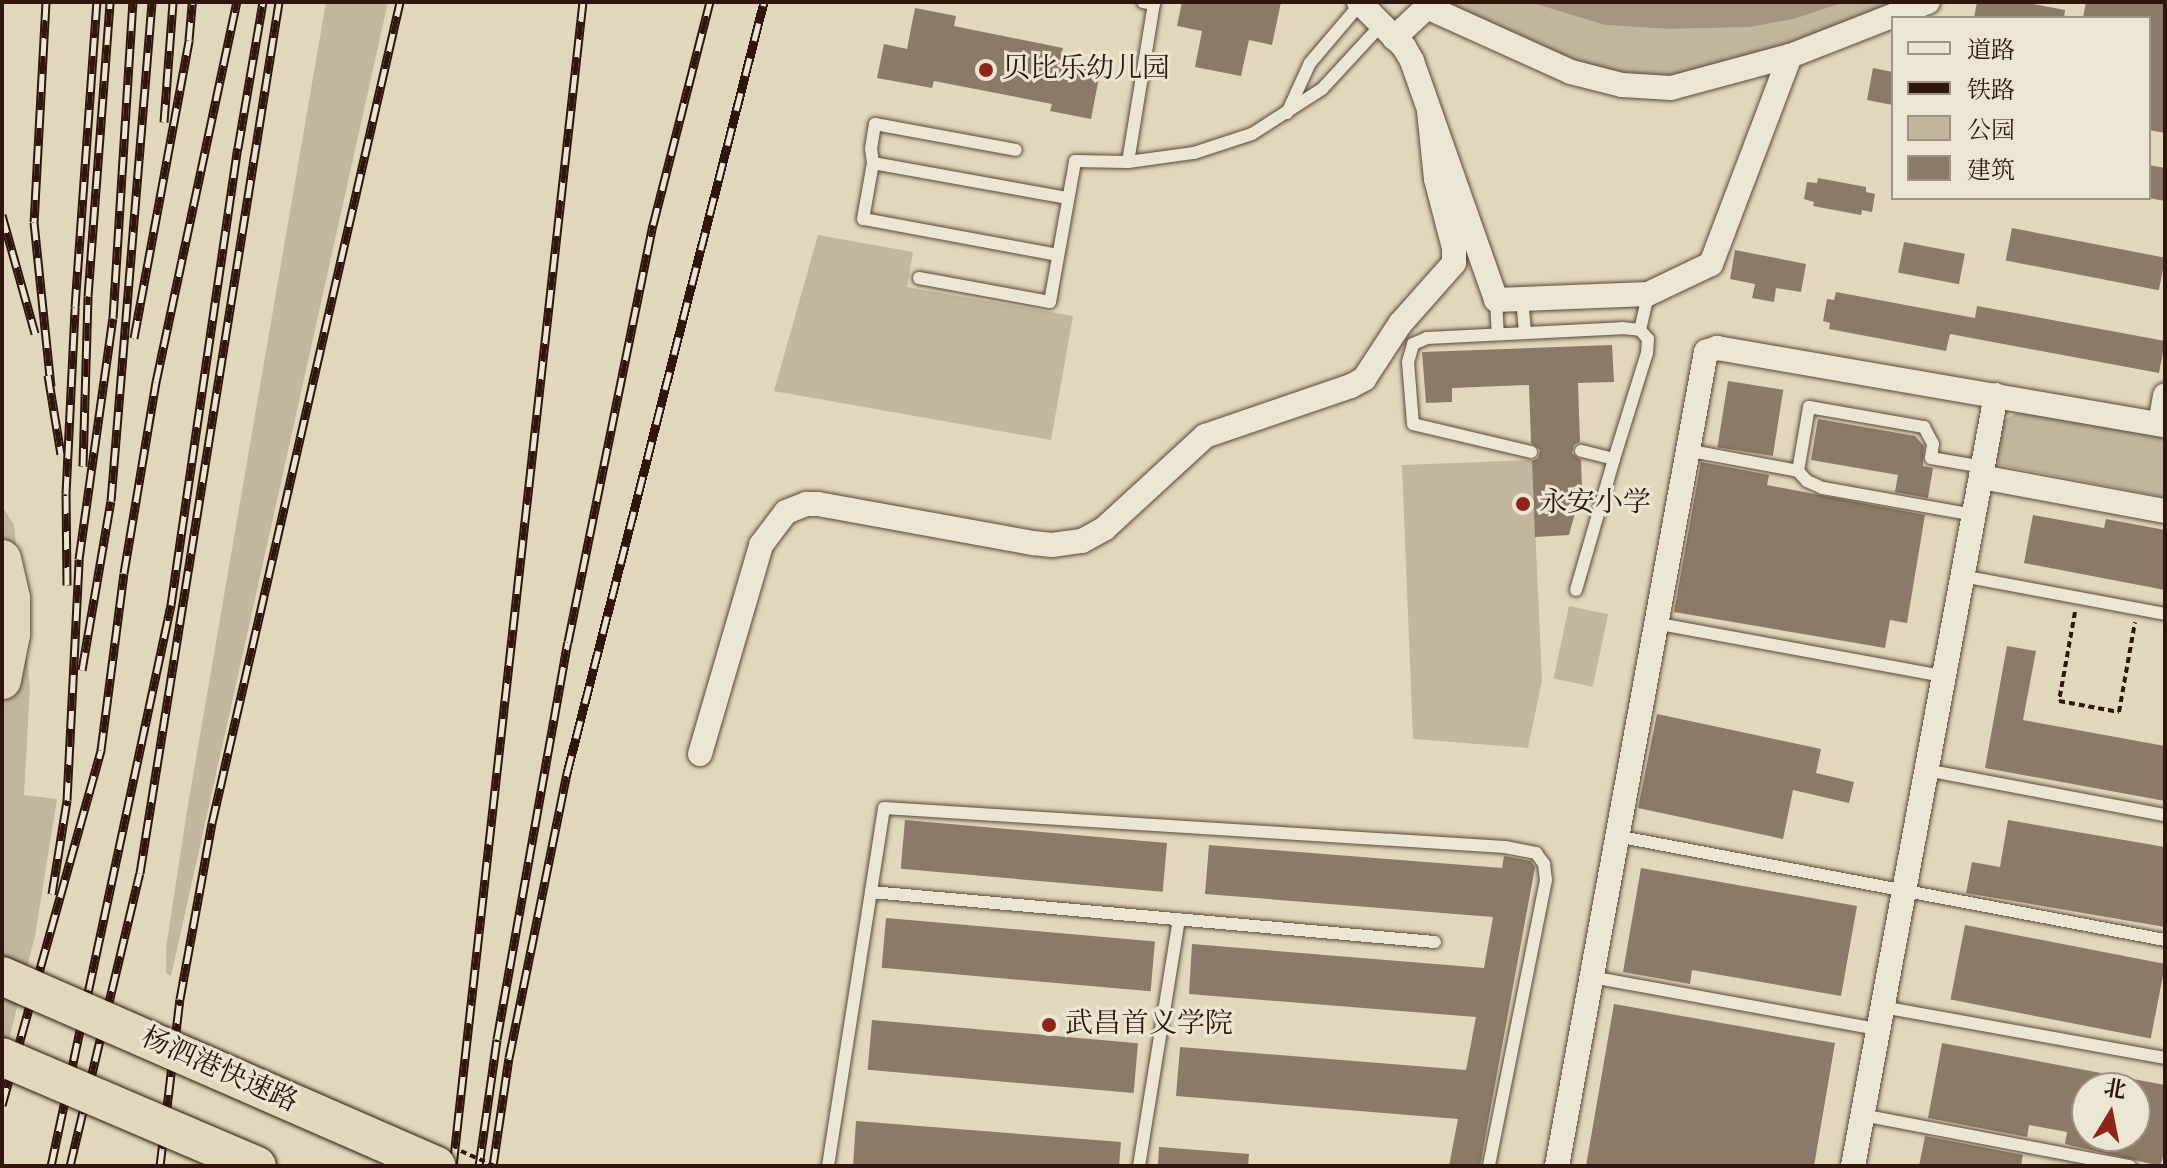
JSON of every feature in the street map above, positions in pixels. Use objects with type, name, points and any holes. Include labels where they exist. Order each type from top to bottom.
[{"type":"highway","points":[[2,559],[11,598],[11,634],[2,680]]},
{"type":"highway","name":"杨泗港快速路","points":[[2,976],[436,1166]]},
{"type":"highway","points":[[2,1057],[257,1166]]},
{"type":"street","points":[[1892,16],[1928,2]]},
{"type":"street","points":[[1360,3],[1412,61],[1496,300],[1648,294],[1712,261],[1790,56]]},
{"type":"street","points":[[1388,31],[1427,7],[1571,72],[1622,85],[1656,88],[1687,85],[1790,56],[1891,16]]},
{"type":"street","points":[[700,754],[761,545],[786,512],[806,504],[818,504],[1042,544],[1082,541],[1105,528],[1205,436],[1364,379],[1400,324],[1454,263],[1454,248],[1436,179],[1429,111]]},
{"type":"street","points":[[1557,1166],[1703,358],[1710,349],[2162,424],[2165,395]]},
{"type":"street","points":[[1853,1166],[1996,395]]},
{"type":"street","points":[[1982,472],[2165,511]]},
{"type":"lane","points":[[1128,162],[1154,4],[1143,2]]},
{"type":"lane","points":[[1287,113],[1310,63],[1360,3]]},
{"type":"lane","points":[[919,278],[1050,302],[1075,161],[1128,162],[1228,144],[1287,113],[1322,89],[1388,31]]},
{"type":"lane","points":[[1016,150],[875,124],[871,149],[873,163],[863,219],[1058,255]]},
{"type":"lane","points":[[873,163],[1068,198]]},
{"type":"lane","points":[[1640,330],[1648,294]]},
{"type":"lane","points":[[1522,298],[1525,333]]},
{"type":"lane","points":[[1496,300],[1498,334]]},
{"type":"lane","points":[[1531,452],[1413,424],[1408,362],[1413,344],[1427,338],[1622,328],[1640,330],[1648,339],[1647,353],[1576,590]]},
{"type":"lane","points":[[1798,471],[1809,407],[1924,427],[1933,444],[1931,458],[1982,472]]},
{"type":"lane","points":[[1686,450],[1798,471],[1807,481],[1823,488],[1974,515]]},
{"type":"lane","points":[[1581,451],[1614,459]]},
{"type":"lane","points":[[1962,576],[2165,614]]},
{"type":"lane","points":[[1654,623],[1944,676]]},
{"type":"lane","points":[[1926,770],[2165,815]]},
{"type":"lane","points":[[828,1166],[884,808],[1505,847],[1536,853],[1544,864],[1546,880],[1489,1166]]},
{"type":"lane","points":[[1616,836],[2165,940]]},
{"type":"lane","points":[[871,892],[1435,942]]},
{"type":"lane","points":[[1139,1166],[1179,919]]},
{"type":"lane","points":[[1591,977],[2165,1058]]},
{"type":"lane","points":[[1862,1115],[2130,1166]]},
{"type":"path","points":[[2078,598],[2059,701],[2119,712],[2138,609]]},
{"type":"green space","points":[[326,2],[388,2],[171,976],[166,973],[166,948],[187,811]]},
{"type":"green space","points":[[1438,2],[1529,2],[1605,25],[1668,29],[1751,27],[1794,19],[1845,2],[1911,2],[1695,76],[1625,76],[1579,64]]},
{"type":"green space","points":[[818,235],[913,252],[907,287],[1073,316],[1051,440],[774,391]]},
{"type":"green space","points":[[2023,411],[2165,436],[2165,497],[1999,465],[1994,453],[2002,420]]},
{"type":"green space","points":[[1532,460],[1542,680],[1528,748],[1413,739],[1402,465]]},
{"type":"green space","points":[[2,506],[14,525],[30,687],[24,795],[57,799],[35,936],[2,1067]]},
{"type":"green space","points":[[1569,606],[1608,614],[1593,687],[1554,678]]},
{"type":"shaded area","points":[[1529,2],[1845,2],[1794,19],[1751,27],[1668,29],[1605,25]]},
{"type":"building","points":[[1182,2],[1281,2],[1272,45],[1249,40],[1241,76],[1195,67],[1202,31],[1177,26]]},
{"type":"building","points":[[1977,2],[2022,2],[2065,10],[2064,16],[1974,16]]},
{"type":"building","points":[[2086,2],[2165,2],[2165,133],[2151,130],[2151,16],[2083,16]]},
{"type":"building","points":[[915,8],[956,16],[954,26],[1063,48],[1060,64],[1100,72],[1091,119],[1050,111],[1052,104],[934,81],[932,88],[877,78],[884,44],[907,49]]},
{"type":"building","points":[[1873,68],[1891,72],[1891,105],[1867,100]]},
{"type":"building","points":[[2151,165],[2165,168],[2165,201],[2151,198]]},
{"type":"building","points":[[1818,178],[1866,187],[1866,192],[1875,194],[1872,212],[1862,210],[1861,215],[1813,206],[1814,202],[1804,199],[1807,182],[1817,183]]},
{"type":"building","points":[[2012,228],[2165,258],[2159,290],[2006,260]]},
{"type":"building","points":[[1904,242],[1965,254],[1959,284],[1898,272]]},
{"type":"building","points":[[1735,250],[1806,264],[1801,292],[1776,288],[1774,302],[1752,298],[1755,284],[1730,279]]},
{"type":"building","points":[[1836,292],[1975,318],[1977,306],[2165,341],[2159,373],[1950,334],[1946,351],[1829,329],[1830,323],[1823,321],[1827,299],[1834,300]]},
{"type":"building","points":[[1612,345],[1614,382],[1578,383],[1580,442],[1574,445],[1572,453],[1581,460],[1582,488],[1569,535],[1535,537],[1532,461],[1538,458],[1540,450],[1531,443],[1529,385],[1452,388],[1452,402],[1426,403],[1422,352]]},
{"type":"building","points":[[1728,381],[1783,390],[1773,456],[1718,447]]},
{"type":"building","points":[[1818,419],[1915,436],[1924,446],[1923,466],[1933,468],[1928,498],[1895,492],[1898,475],[1811,460]]},
{"type":"building","points":[[1701,462],[1769,475],[1767,485],[1925,515],[1907,623],[1890,620],[1885,648],[1674,612]]},
{"type":"building","points":[[2033,515],[2104,528],[2106,519],[2165,530],[2165,590],[2024,563]]},
{"type":"building","points":[[2007,646],[2036,651],[2023,720],[2165,746],[2165,801],[1985,768]]},
{"type":"building","points":[[1657,714],[1821,749],[1816,773],[1854,782],[1849,803],[1793,790],[1783,839],[1638,808]]},
{"type":"building","points":[[905,820],[1167,843],[1163,892],[901,869]]},
{"type":"building","points":[[2008,820],[2165,847],[2165,927],[1966,893],[1972,862],[2000,867]]},
{"type":"building","points":[[1209,845],[1502,868],[1504,856],[1531,861],[1535,867],[1480,1166],[1449,1166],[1458,1119],[1176,1096],[1180,1047],[1466,1070],[1476,1017],[1189,994],[1192,944],[1484,968],[1493,917],[1205,894]]},
{"type":"building","points":[[1641,868],[1857,906],[1841,996],[1692,970],[1690,984],[1623,972]]},
{"type":"building","points":[[886,918],[1155,942],[1151,991],[882,968]]},
{"type":"building","points":[[1965,925],[2165,964],[2151,1039],[1950,1000]]},
{"type":"building","points":[[1614,1004],[1835,1043],[1814,1166],[1586,1166]]},
{"type":"building","points":[[872,1020],[1138,1043],[1134,1093],[868,1070]]},
{"type":"building","points":[[1942,1043],[2096,1072],[2071,1072],[2071,1145],[2065,1144],[2067,1132],[2029,1125],[2027,1137],[1928,1118]]},
{"type":"building","points":[[2151,1082],[2165,1085],[2165,1151],[2160,1166],[2100,1152],[2151,1152]]},
{"type":"building","points":[[856,1121],[1121,1142],[1119,1166],[853,1166]]},
{"type":"building","points":[[1925,1136],[2023,1155],[2021,1166],[1919,1166]]},
{"type":"building","points":[[1159,1147],[1249,1154],[1248,1166],[1158,1166]]},
{"type":"railway","points":[[46,2],[34,222],[51,386]]},
{"type":"railway","points":[[67,585],[66,494],[75,307],[97,2]]},
{"type":"railway","points":[[83,466],[88,296],[110,2]]},
{"type":"railway","points":[[52,894],[67,800],[79,559],[113,318],[133,2]]},
{"type":"railway","points":[[82,670],[111,501],[152,2]]},
{"type":"railway","points":[[164,122],[173,2]]},
{"type":"railway","points":[[134,338],[189,40],[192,2]]},
{"type":"railway","points":[[2,1105],[101,750],[124,573],[156,382],[237,2]]},
{"type":"railway","points":[[51,1166],[171,605],[238,148],[263,2]]},
{"type":"railway","points":[[70,1166],[140,873],[279,2]]},
{"type":"railway","points":[[160,1166],[180,999],[212,823],[400,2]]},
{"type":"railway","points":[[453,1166],[583,2]]},
{"type":"railway","points":[[479,1166],[497,1039],[568,642],[653,225],[710,2]]},
{"type":"railway","points":[[493,1166],[509,1058],[567,773],[764,2]]},
{"type":"railway","points":[[2,215],[35,333]]},
{"type":"railway","points":[[48,375],[61,454]]},
{"type":"place","name":"贝比乐幼儿园","points":[[986,70]]},
{"type":"place","name":"永安小学","points":[[1523,504]]},
{"type":"place","name":"武昌首义学院","points":[[1049,1025]]}]
